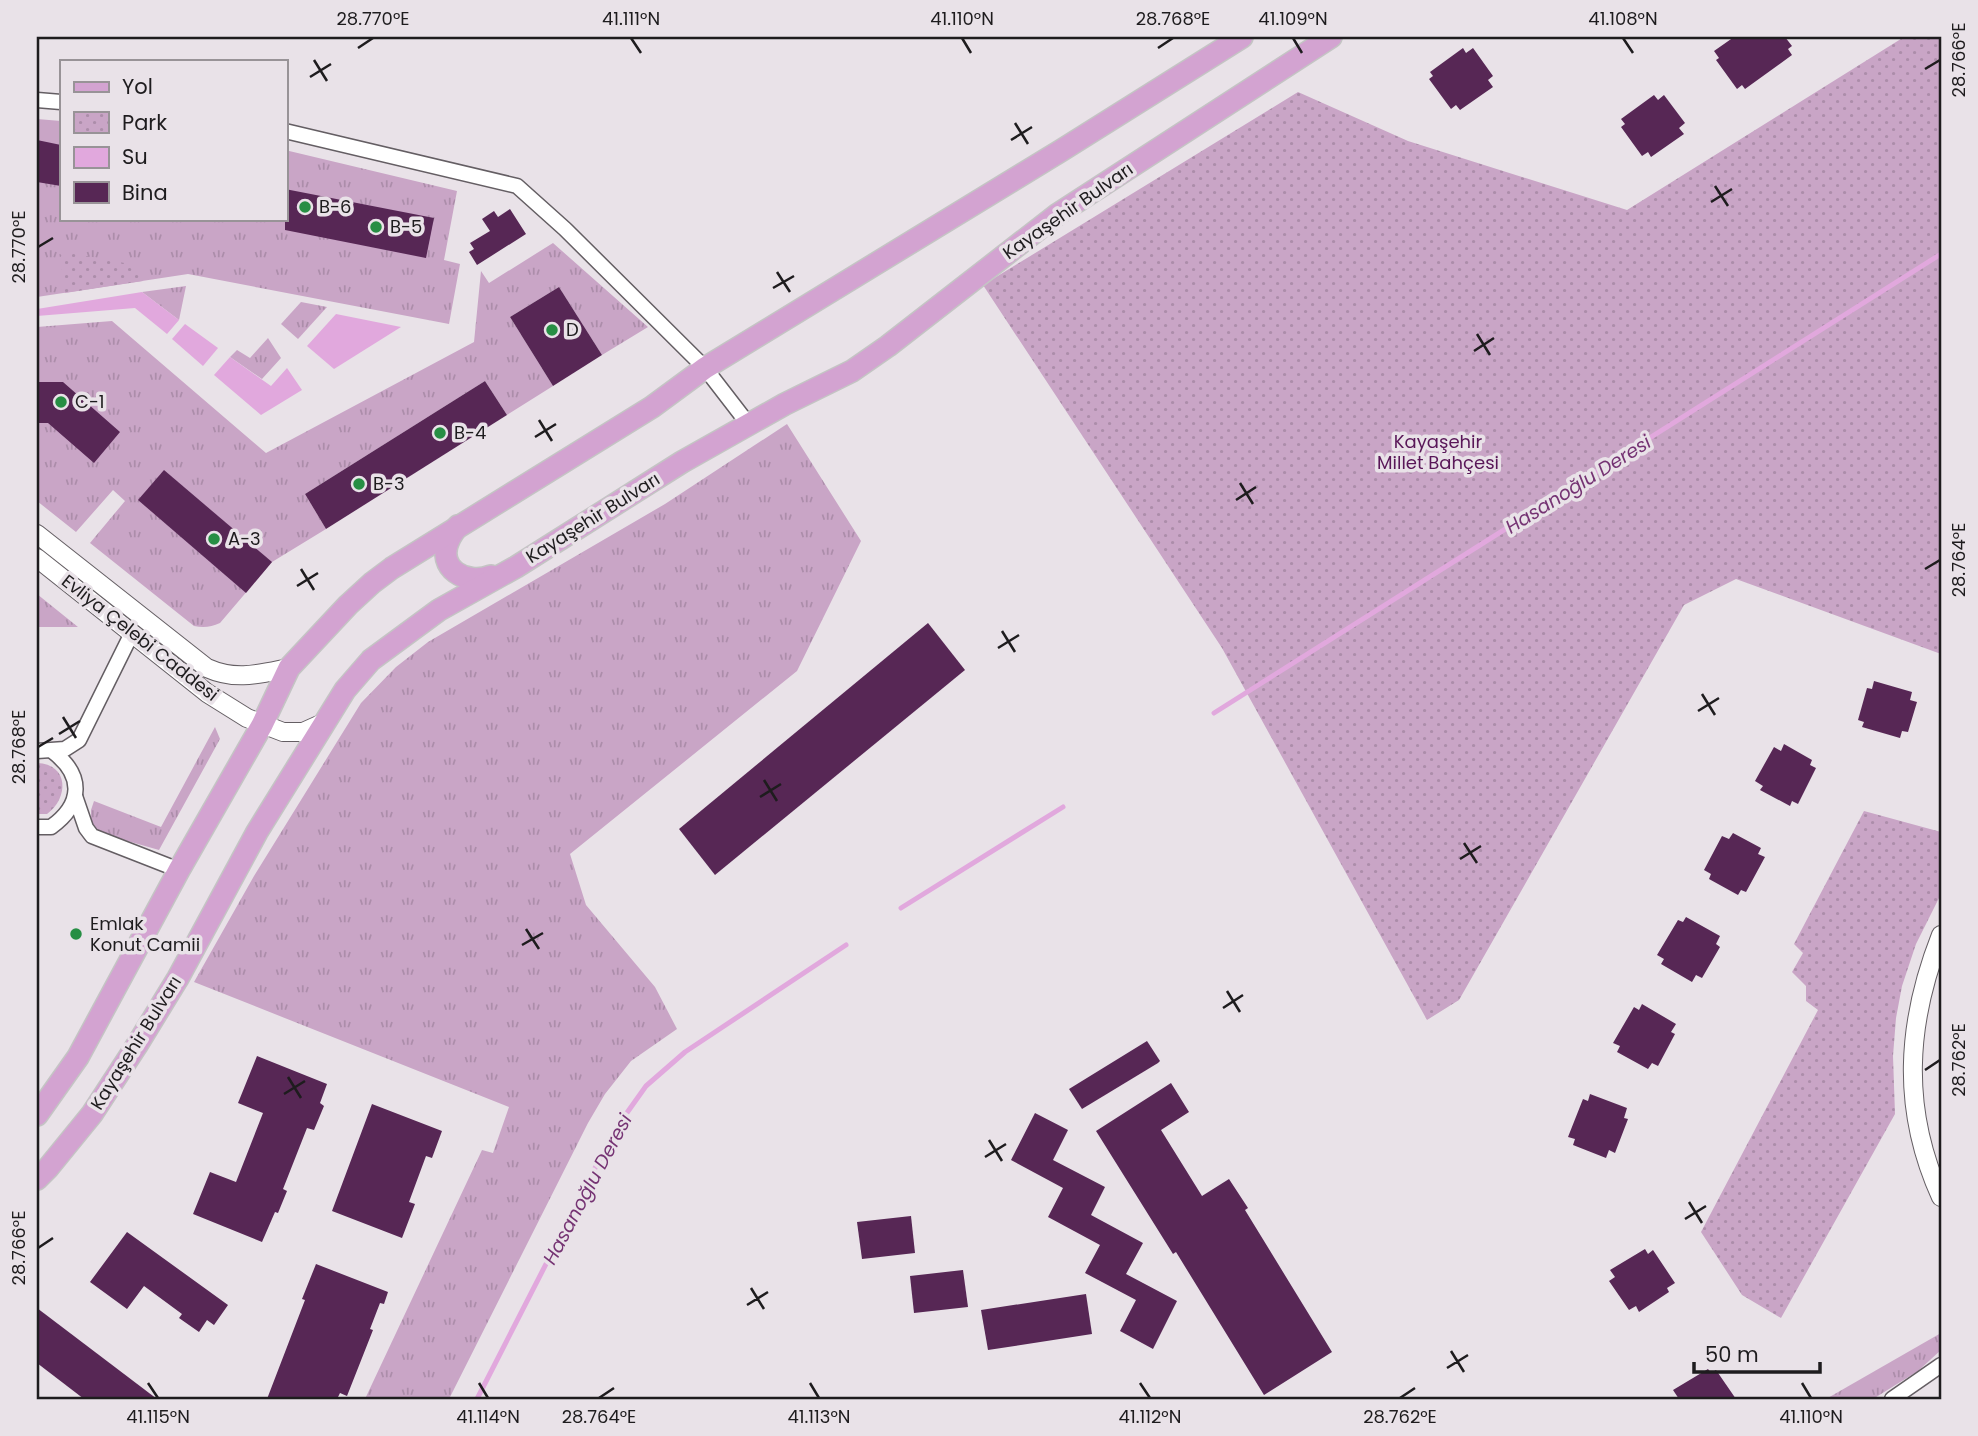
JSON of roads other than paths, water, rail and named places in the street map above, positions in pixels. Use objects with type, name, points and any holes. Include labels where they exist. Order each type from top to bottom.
[{"type":"main road","points":[[37,1115],[78,1057],[179,870],[262,725],[289,668],[372,583],[460,524],[652,407],[705,368],[1242,37]]},
{"type":"main road","name":"Kayaşehir Bulvarı","points":[[37,1179],[92,1114],[137,1045],[178,978],[257,832],[323,723],[345,690],[371,660],[439,610],[516,567],[682,462],[852,371],[898,339],[1058,214],[1331,37]]},
{"type":"main road","points":[[460,524],[448,541],[448,563],[456,574],[476,581],[516,567]]},
{"type":"street","points":[[37,100],[60,102]]},
{"type":"street","points":[[287,131],[516,186],[565,229],[705,368],[749,425]]},
{"type":"street","name":"Evliya Çelebi Caddesi","points":[[37,534],[207,668],[218,673],[242,677],[289,668]]},
{"type":"street","name":"Evliya Çelebi Caddesi","points":[[37,558],[207,693],[262,725],[284,732],[303,732],[323,723]]},
{"type":"street","points":[[44,751],[73,746],[84,733],[132,633]]},
{"type":"street","points":[[44,751],[63,760],[70,768],[75,796],[86,828],[92,836],[179,870]]},
{"type":"street","points":[[37,827],[51,827],[62,819],[69,811],[75,796]]},
{"type":"street","points":[[1941,935],[1928,967],[1914,1029],[1912,1077],[1913,1101],[1923,1149],[1941,1197]]},
{"type":"street","points":[[1892,1399],[1941,1365]]},
{"type":"water","points":[[142,292],[179,320],[167,334],[135,308],[37,316],[37,309]]},
{"type":"water","points":[[336,314],[401,327],[334,369],[307,346]]},
{"type":"water","points":[[185,324],[218,348],[203,366],[172,339]]},
{"type":"water","points":[[230,357],[271,386],[287,368],[302,390],[261,415],[214,375]]},
{"type":"waterway","name":"Hasanoğlu Deresi","points":[[1214,713],[1941,254]]},
{"type":"waterway","name":"Hasanoğlu Deresi","points":[[901,908],[1063,807]]},
{"type":"waterway","name":"Hasanoğlu Deresi","points":[[477,1399],[614,1131],[646,1086],[685,1052],[846,945]]},
{"type":"place","name":"B-6","points":[[305,207]]},
{"type":"place","name":"B-5","points":[[376,227]]},
{"type":"place","name":"D","points":[[552,330]]},
{"type":"place","name":"C-1","points":[[61,402]]},
{"type":"place","name":"B-4","points":[[440,433]]},
{"type":"place","name":"B-3","points":[[359,484]]},
{"type":"place","name":"A-3","points":[[214,539]]},
{"type":"place","name":"Emlak Konut Camii","points":[[76,934]]},
{"type":"park label","name":"Kayaşehir Millet Bahçesi","points":[[1438,452]]}]
